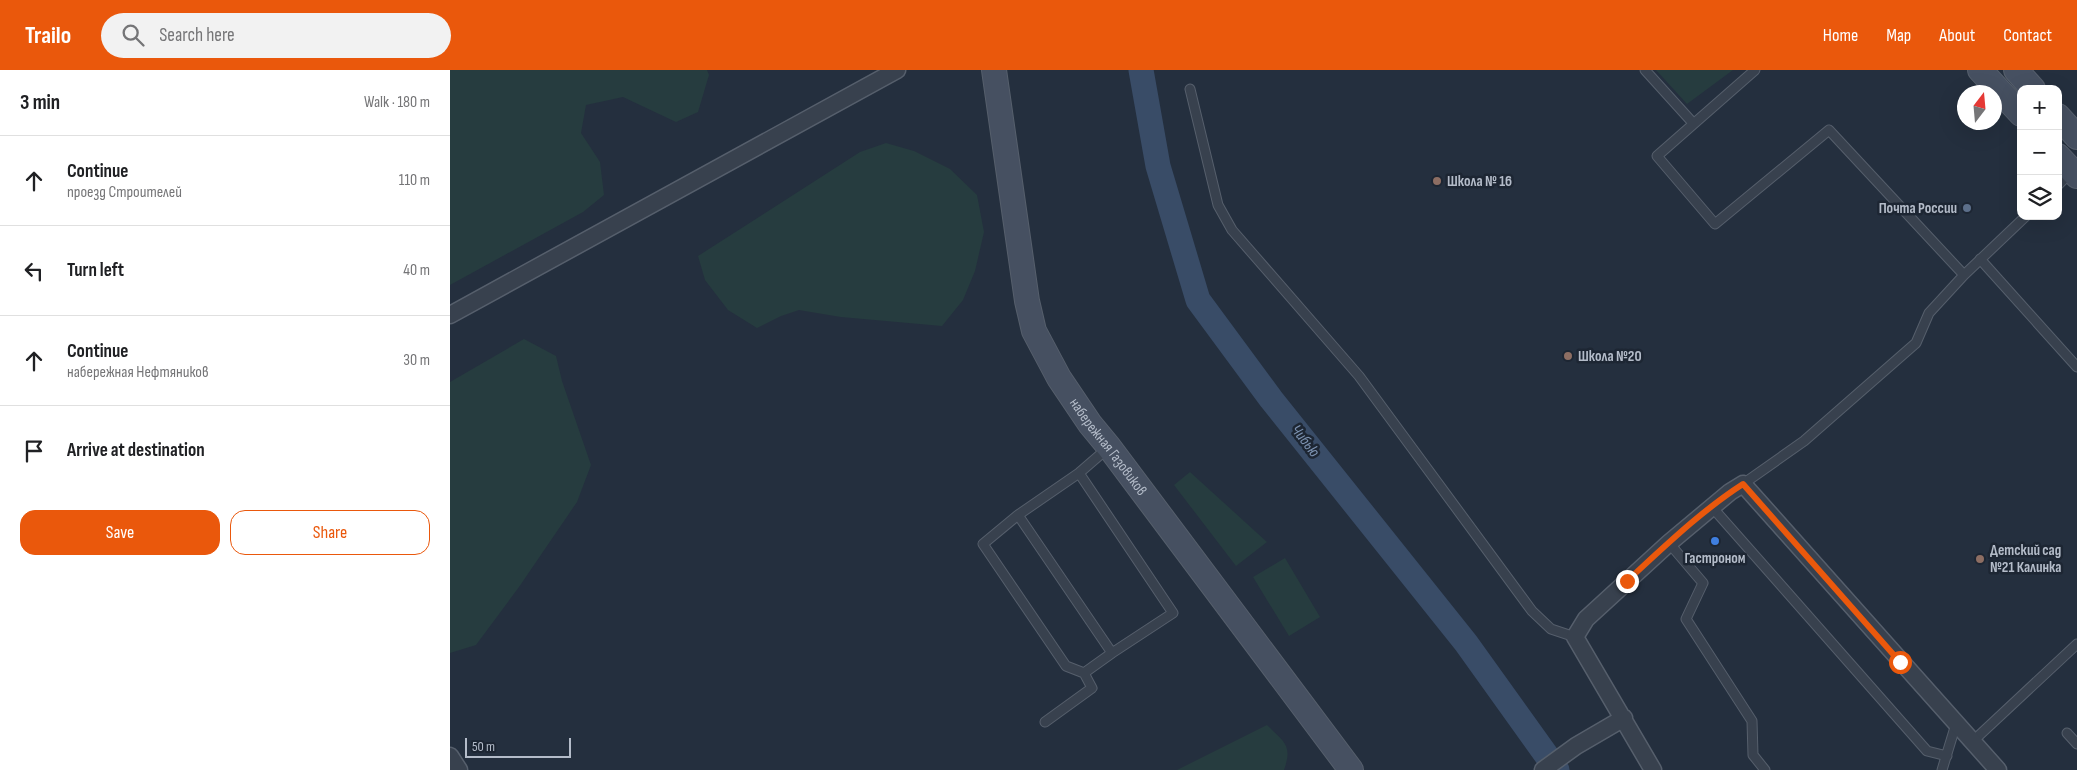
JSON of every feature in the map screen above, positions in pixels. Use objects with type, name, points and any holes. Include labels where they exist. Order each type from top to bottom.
[{"type":"main road","name":"набережная Газовиков","points":[[994,70],[1027,301],[1034,331],[1058,378],[1090,424],[1351,770]]},
{"type":"main road","points":[[1980,70],[2017,110]]},
{"type":"main road","points":[[2016,70],[2029,85]]},
{"type":"main road","points":[[2062,120],[2077,137]]},
{"type":"street","points":[[450,315],[897,70]]},
{"type":"street","points":[[1653,770],[1575,637],[1586,619],[1669,543],[1743,484],[1998,770]]},
{"type":"street","points":[[1543,770],[1576,746],[1624,718]]},
{"type":"street","points":[[450,756],[459,770]]},
{"type":"lane","points":[[1645,70],[1693,123]]},
{"type":"lane","points":[[1755,70],[1657,156],[1715,224],[1829,130],[1964,275]]},
{"type":"lane","points":[[1190,89],[1218,205],[1232,230],[1359,376],[1532,611],[1551,629],[1575,637]]},
{"type":"lane","points":[[1743,484],[1804,441],[1916,343],[1929,314],[1964,275],[2022,220]]},
{"type":"lane","points":[[1980,259],[2077,368]]},
{"type":"lane","points":[[1045,722],[1092,688],[1084,672],[1066,666],[983,544],[1018,515],[1079,473],[1109,447]]},
{"type":"lane","points":[[1079,473],[1173,612],[1084,672]]},
{"type":"lane","points":[[1712,507],[1926,751],[1947,756]]},
{"type":"lane","points":[[1018,515],[1112,653]]},
{"type":"lane","points":[[1669,543],[1702,583],[1686,619],[1752,721],[1753,755],[1765,770]]},
{"type":"lane","points":[[1972,742],[2077,644]]},
{"type":"lane","points":[[1942,770],[1956,724]]},
{"type":"lane","points":[[2067,733],[2077,744]]},
{"type":"green space","points":[[450,70],[707,70],[709,75],[698,112],[676,122],[623,97],[586,105],[581,133],[600,162],[604,195],[583,212],[450,285]]},
{"type":"green space","points":[[1656,70],[1733,70],[1687,104]]},
{"type":"green space","points":[[886,143],[914,151],[950,169],[977,195],[984,232],[975,271],[963,300],[942,326],[841,317],[799,310],[781,316],[757,328],[728,310],[705,280],[698,256],[860,152]]},
{"type":"green space","points":[[524,339],[556,356],[562,381],[591,465],[577,502],[519,587],[476,645],[450,653],[450,382]]},
{"type":"green space","points":[[1190,472],[1267,542],[1236,566],[1174,485]]},
{"type":"green space","points":[[1285,558],[1320,617],[1289,636],[1253,577]]},
{"type":"green space","points":[[1267,725],[1282,740],[1287,749],[1287,762],[1284,770],[1177,770]]},
{"type":"waterway","name":"Чибью","points":[[1141,70],[1158,166],[1198,300],[1271,399],[1466,643],[1557,770]]},
{"type":"place","name":"Школа № 16","points":[[1437,181]]},
{"type":"place","name":"Почта России","points":[[1967,208]]},
{"type":"place","name":"Школа №20","points":[[1568,356]]},
{"type":"place","name":"Гастроном","points":[[1715,541]]},
{"type":"place","name":"Детский сад №21 Калинка","points":[[1980,559]]},
{"type":"route","points":[[1627,581],[1669,543],[1730,492],[1743,484],[1900,662]]}]
